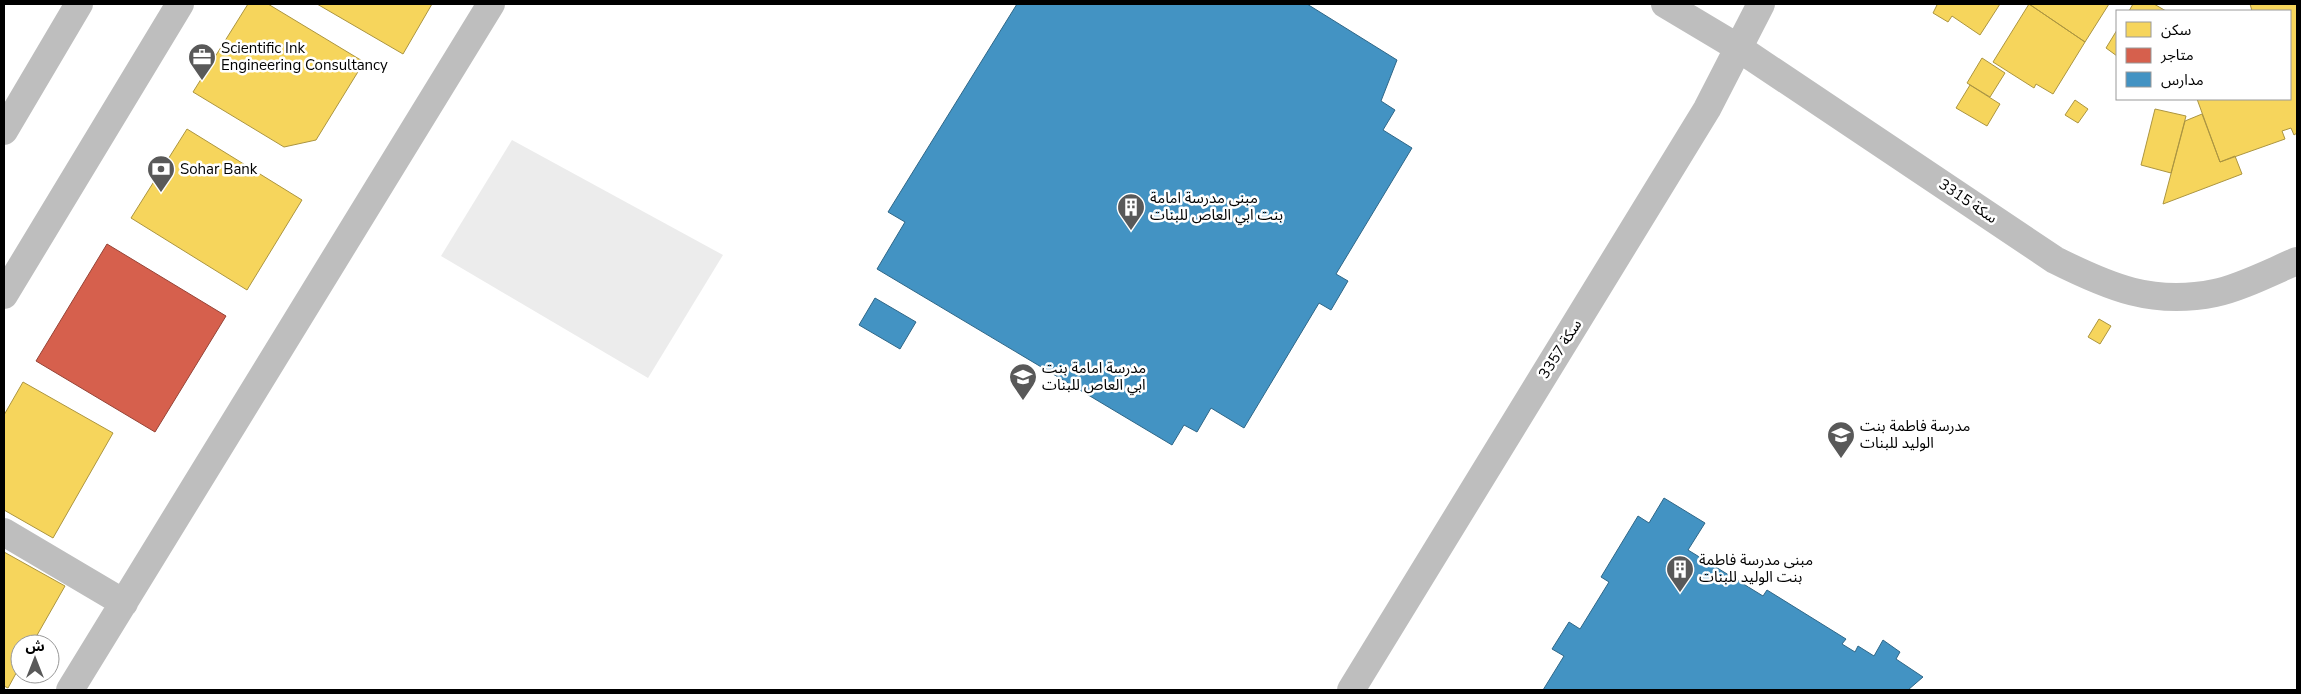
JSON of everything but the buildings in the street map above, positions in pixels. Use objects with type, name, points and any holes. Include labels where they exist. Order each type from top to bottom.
[{"type":"street","points":[[4,131],[79,4]]},
{"type":"street","points":[[4,294],[180,4]]},
{"type":"street","points":[[70,690],[491,4]]},
{"type":"street","name":"سكة 3315","points":[[1665,4],[1737,47],[2055,260],[2105,285],[2144,294],[2177,298],[2217,293],[2297,261]]},
{"type":"street","name":"سكة 3357","points":[[1351,690],[1707,109],[1760,4]]},
{"type":"street","points":[[4,532],[124,603]]},
{"type":"shaded area","points":[[512,140],[723,255],[648,378],[441,256]]},
{"type":"place","name":"Scientific Ink Engineering Consultancy","points":[[202,81]]},
{"type":"place","name":"Sohar Bank","points":[[161,193]]},
{"type":"place","name":"مبنى مدرسة امامة بنت ابي العاص للبنات","points":[[1131,231]]},
{"type":"place","name":"مدرسة امامة بنت ابي العاص للبنات","points":[[1023,401]]},
{"type":"place","name":"مدرسة فاطمة بنت الوليد للبنات","points":[[1841,459]]},
{"type":"place","name":"مبنى مدرسة فاطمة بنت الوليد للبنات","points":[[1680,593]]}]
